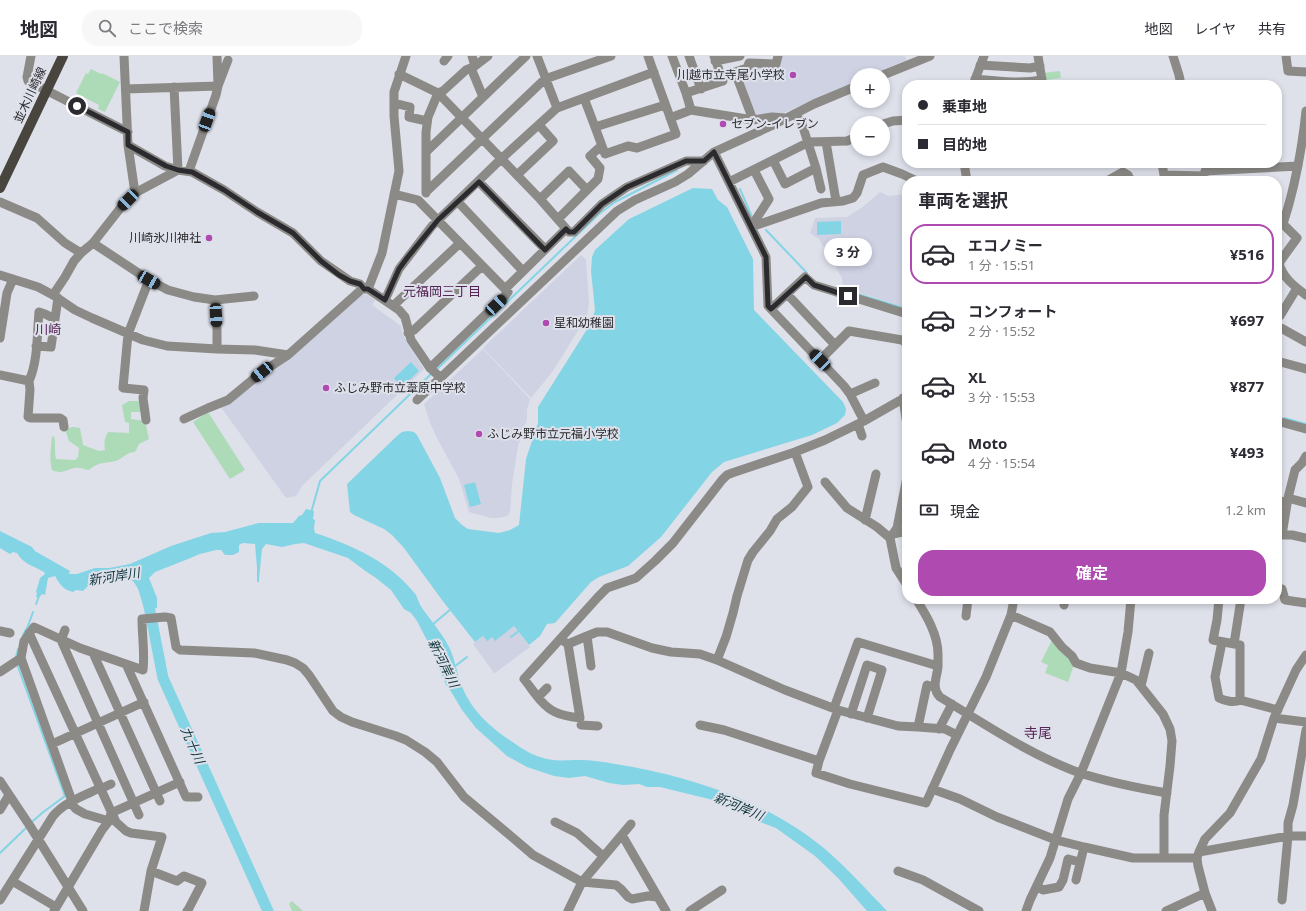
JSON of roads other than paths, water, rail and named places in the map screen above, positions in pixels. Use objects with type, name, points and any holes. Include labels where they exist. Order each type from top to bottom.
[{"type":"main road","name":"並木川崎線","points":[[0,188],[63,56]]},
{"type":"street","points":[[30,56],[27,79],[128,132]]},
{"type":"street","points":[[124,56],[128,145],[135,193]]},
{"type":"street","points":[[217,56],[218,86]]},
{"type":"street","points":[[366,289],[382,253],[399,171],[394,92],[406,56]]},
{"type":"street","points":[[472,56],[473,67],[483,97]]},
{"type":"street","points":[[422,204],[425,200],[427,191],[427,121],[438,93],[443,91],[466,70],[473,67],[488,56]]},
{"type":"street","points":[[427,151],[526,56]]},
{"type":"street","points":[[537,56],[557,108]]},
{"type":"street","points":[[427,191],[545,79],[611,56]]},
{"type":"street","points":[[584,98],[605,154],[628,146],[637,148],[676,134],[648,56]]},
{"type":"street","points":[[672,56],[691,110]]},
{"type":"street","points":[[689,56],[701,89]]},
{"type":"street","points":[[686,93],[723,81],[714,58],[740,56]]},
{"type":"street","points":[[753,120],[735,72],[747,68],[749,60],[776,64],[778,56]]},
{"type":"street","points":[[890,72],[930,56]]},
{"type":"street","points":[[975,80],[984,56]]},
{"type":"street","points":[[1038,56],[1042,80]]},
{"type":"street","points":[[1173,56],[1180,80]]},
{"type":"street","points":[[1286,56],[1288,72],[1306,72]]},
{"type":"street","points":[[189,171],[228,60]]},
{"type":"street","points":[[980,65],[1030,68],[1040,66]]},
{"type":"street","points":[[385,300],[399,269],[438,220],[479,182],[501,159],[557,108],[654,72]]},
{"type":"street","points":[[399,74],[438,93],[540,199],[569,232],[574,232],[602,204],[627,187],[686,161],[704,161]]},
{"type":"street","points":[[126,89],[218,86]]},
{"type":"street","points":[[174,87],[178,170]]},
{"type":"street","points":[[417,400],[617,210],[675,182],[688,174],[714,152],[814,104],[850,89]]},
{"type":"street","points":[[394,103],[410,108],[409,117],[427,121]]},
{"type":"street","points":[[595,127],[666,105]]},
{"type":"street","points":[[670,118],[691,110],[753,120],[791,116],[801,121],[809,142],[820,189]]},
{"type":"street","points":[[1282,259],[1297,238],[1283,224],[1301,165],[1306,111]]},
{"type":"street","points":[[890,122],[902,120]]},
{"type":"street","points":[[517,175],[553,140],[539,125]]},
{"type":"street","points":[[729,182],[809,142],[846,141],[850,140]]},
{"type":"street","points":[[826,142],[836,202]]},
{"type":"street","points":[[128,145],[166,166],[178,170],[189,171],[224,190],[257,212],[293,233],[321,261],[339,275],[360,284],[394,306],[405,317],[411,340],[430,368],[440,378]]},
{"type":"street","points":[[558,219],[598,179],[600,168],[588,153],[601,146]]},
{"type":"street","points":[[714,152],[766,257],[768,306],[838,378],[850,394],[861,423],[862,436]]},
{"type":"street","points":[[773,160],[785,184],[816,168]]},
{"type":"street","points":[[1282,167],[1301,165]]},
{"type":"street","points":[[751,227],[821,203],[843,201],[853,198],[857,193],[863,176],[883,167],[906,176]]},
{"type":"street","points":[[1113,176],[1122,168],[1128,176]]},
{"type":"street","points":[[1163,168],[1164,175],[1265,168]]},
{"type":"street","points":[[36,346],[51,347],[56,297],[74,261],[93,243],[122,206],[135,193],[178,170]]},
{"type":"street","points":[[751,227],[769,199],[754,170]]},
{"type":"street","points":[[540,199],[569,171],[587,190]]},
{"type":"street","points":[[479,182],[545,250]]},
{"type":"street","points":[[394,194],[418,200],[508,292],[430,368]]},
{"type":"street","points":[[0,202],[36,218],[65,243],[81,253]]},
{"type":"street","points":[[458,202],[523,271]]},
{"type":"street","points":[[504,288],[566,229]]},
{"type":"street","points":[[93,243],[149,280],[168,290],[194,297],[215,300],[254,296]]},
{"type":"street","points":[[394,306],[460,243]]},
{"type":"street","points":[[408,333],[414,330],[482,266]]},
{"type":"street","points":[[1282,272],[1306,295]]},
{"type":"street","points":[[0,275],[38,287],[75,310],[143,340],[167,346],[255,350],[288,355]]},
{"type":"street","points":[[771,309],[806,277],[814,285],[902,312]]},
{"type":"street","points":[[0,338],[2,334],[7,293],[13,278]]},
{"type":"street","points":[[146,420],[143,398],[144,390],[123,388],[128,334],[149,280]]},
{"type":"street","points":[[1282,310],[1297,288]]},
{"type":"street","points":[[184,419],[228,400],[262,372],[288,355],[362,289],[366,289]]},
{"type":"street","points":[[787,294],[835,345]]},
{"type":"street","points":[[215,300],[217,349]]},
{"type":"street","points":[[55,319],[39,312],[36,346],[32,374],[29,382],[30,390],[28,417],[60,418],[63,420],[64,427]]},
{"type":"street","points":[[820,360],[849,331],[902,340]]},
{"type":"street","points":[[1282,333],[1306,342]]},
{"type":"street","points":[[1282,362],[1306,369]]},
{"type":"street","points":[[0,375],[29,382]]},
{"type":"street","points":[[850,394],[875,383]]},
{"type":"street","points":[[598,726],[580,726],[566,716],[554,711],[538,697],[524,679],[564,642],[607,588],[636,578],[673,543],[722,480],[728,475],[825,440],[861,423],[902,400]]},
{"type":"street","points":[[1282,422],[1306,429]]},
{"type":"street","points":[[717,660],[734,613],[737,596],[748,560],[770,531],[777,519],[792,507],[808,487],[795,452]]},
{"type":"street","points":[[1282,525],[1295,470],[1306,456]]},
{"type":"street","points":[[865,520],[876,474]]},
{"type":"street","points":[[824,482],[846,508],[892,536],[902,533]]},
{"type":"street","points":[[1282,500],[1306,503]]},
{"type":"street","points":[[902,502],[897,528],[892,536],[896,568],[902,577]]},
{"type":"street","points":[[1282,535],[1292,535],[1306,538]]},
{"type":"street","points":[[1282,589],[1285,600],[1306,603]]},
{"type":"street","points":[[919,604],[932,628],[938,647],[938,666],[935,687],[936,693],[1004,736],[1054,762],[1081,773],[1138,788],[1167,793]]},
{"type":"street","points":[[966,616],[967,604]]},
{"type":"street","points":[[938,666],[858,642],[816,773],[850,784],[926,803],[957,735],[986,677],[1012,615],[1013,604]]},
{"type":"street","points":[[1026,911],[1050,858],[1068,800],[1081,773],[1121,673],[1128,632],[1131,604]]},
{"type":"street","points":[[1219,604],[1213,640],[1240,645],[1240,700]]},
{"type":"street","points":[[1234,644],[1240,604]]},
{"type":"street","points":[[1012,615],[1050,632],[1062,647],[1072,656],[1076,663],[1090,668],[1121,673],[1136,680],[1163,714],[1170,729],[1172,741],[1164,815],[1164,858]]},
{"type":"street","points":[[110,817],[85,814],[76,809],[71,801],[21,658],[24,641],[34,626],[61,640],[143,670],[142,619],[165,617],[171,618],[176,647],[180,650],[254,653],[287,660],[303,668],[310,675],[333,711],[352,722],[406,740],[425,752],[437,762],[464,797],[533,855],[582,882],[616,885],[632,898],[648,896],[658,897]]},
{"type":"street","points":[[65,630],[61,640],[140,815]]},
{"type":"street","points":[[0,631],[10,633]]},
{"type":"street","points":[[564,642],[597,632],[607,632],[652,648],[671,652],[700,654],[785,690],[851,714],[898,726],[945,729],[957,735]]},
{"type":"street","points":[[29,633],[100,789],[110,817],[126,831],[131,833],[162,837],[151,871],[144,911]]},
{"type":"street","points":[[587,636],[591,666]]},
{"type":"street","points":[[564,642],[580,726]]},
{"type":"street","points":[[1222,642],[1215,677],[1219,698],[1236,702],[1240,700],[1276,714],[1306,722]]},
{"type":"street","points":[[93,652],[158,797]]},
{"type":"street","points":[[1141,686],[1149,653]]},
{"type":"street","points":[[1212,911],[1205,893],[1198,855],[1205,839],[1230,813],[1261,759],[1276,714],[1296,670],[1306,655]]},
{"type":"street","points":[[0,672],[21,658]]},
{"type":"street","points":[[126,664],[186,797],[198,797]]},
{"type":"street","points":[[851,714],[867,665],[882,670],[867,718]]},
{"type":"street","points":[[918,727],[927,685],[935,687]]},
{"type":"street","points":[[538,697],[547,688]]},
{"type":"street","points":[[52,744],[144,702]]},
{"type":"street","points":[[939,729],[952,704]]},
{"type":"street","points":[[700,725],[731,733],[819,761]]},
{"type":"street","points":[[1282,900],[1288,823],[1301,786],[1306,730]]},
{"type":"street","points":[[0,781],[83,911]]},
{"type":"street","points":[[12,881],[55,909],[110,817],[134,803],[158,797],[180,782]]},
{"type":"street","points":[[0,900],[53,816],[60,808],[71,801],[111,784]]},
{"type":"street","points":[[932,789],[960,799],[997,817],[1056,840],[1133,858],[1164,858],[1198,855],[1288,836],[1306,836]]},
{"type":"street","points":[[0,810],[9,795]]},
{"type":"street","points":[[555,822],[577,834],[603,856]]},
{"type":"street","points":[[568,911],[582,882],[631,824]]},
{"type":"street","points":[[622,835],[666,911]]},
{"type":"street","points":[[1076,880],[1084,847]]},
{"type":"street","points":[[1037,886],[1043,890],[1059,887],[1063,880],[1068,859],[1080,862]]},
{"type":"street","points":[[898,870],[923,880],[979,911]]},
{"type":"street","points":[[151,871],[177,881],[184,876],[202,883],[187,911]]},
{"type":"street","points":[[690,911],[722,890]]},
{"type":"street","points":[[1168,911],[1205,893]]},
{"type":"water","points":[[693,188],[712,189],[718,200],[727,207],[753,259],[754,310],[843,402],[846,409],[845,415],[837,423],[812,435],[724,462],[712,472],[661,537],[628,566],[599,577],[591,582],[555,623],[547,624],[540,636],[529,645],[514,626],[495,641],[492,637],[487,641],[483,636],[475,642],[404,548],[392,535],[384,529],[350,512],[347,484],[398,435],[402,432],[414,432],[440,478],[455,518],[462,525],[468,529],[499,533],[510,530],[519,525],[526,459],[538,423],[538,407],[591,323],[595,310],[591,271],[592,257],[595,250],[629,219]]},
{"type":"water","points":[[841,221],[841,234],[817,235],[817,222]]},
{"type":"water","points":[[411,362],[419,371],[402,387],[394,378]]},
{"type":"water","points":[[475,482],[481,504],[470,507],[464,485]]},
{"type":"water","name":"新河岸川","points":[[306,509],[314,511],[313,519],[315,520],[315,533],[343,543],[370,556],[395,574],[416,595],[421,606],[449,647],[462,687],[471,704],[490,725],[505,737],[531,753],[545,759],[599,761],[659,772],[734,796],[782,819],[804,833],[825,849],[849,871],[887,911],[867,911],[838,878],[815,856],[776,828],[760,822],[737,808],[709,799],[660,787],[647,787],[639,784],[623,785],[609,783],[585,776],[569,778],[554,776],[527,767],[507,756],[476,728],[462,710],[446,685],[433,652],[417,621],[411,613],[404,609],[391,590],[348,558],[304,543],[282,547],[266,544],[262,549],[259,582],[257,582],[255,544],[243,543],[239,545],[239,552],[233,555],[225,555],[221,550],[200,554],[155,572],[149,578],[157,598],[157,608],[145,610],[138,588],[129,578],[91,583],[83,591],[76,590],[73,592],[62,587],[55,576],[48,578],[45,595],[42,594],[39,598],[36,597],[40,578],[45,574],[44,572],[22,560],[17,553],[13,552],[10,554],[0,548],[0,531],[32,547],[35,551],[70,571],[69,574],[77,574],[95,568],[109,568],[130,564],[171,546],[211,533],[225,532],[259,523],[293,523]]},
{"type":"waterway","points":[[436,370],[599,214],[615,202],[677,170]]},
{"type":"waterway","points":[[740,189],[752,217]]},
{"type":"waterway","points":[[766,230],[807,273]]},
{"type":"waterway","points":[[857,294],[902,308]]},
{"type":"waterway","points":[[311,513],[320,481],[431,374]]},
{"type":"waterway","points":[[1284,418],[1306,424]]},
{"type":"waterway","points":[[36,604],[39,596]]},
{"type":"waterway","name":"九十川","points":[[147,596],[163,678],[268,911]]},
{"type":"waterway","points":[[432,625],[451,609]]},
{"type":"waterway","points":[[23,635],[33,612]]},
{"type":"waterway","points":[[511,637],[520,630]]},
{"type":"waterway","points":[[16,657],[18,649]]},
{"type":"waterway","name":"新河岸川","points":[[454,667],[467,657]]},
{"type":"waterway","points":[[17,664],[65,796],[32,822]]},
{"type":"waterway","points":[[0,853],[27,827]]},
{"type":"place","name":"川越市立寺尾小学校","points":[[793,75]]},
{"type":"place","name":"セブン-イレブン","points":[[723,124]]},
{"type":"place","name":"川崎氷川神社","points":[[209,238]]},
{"type":"place","name":"星和幼稚園","points":[[546,323]]},
{"type":"place","name":"ふじみ野市立葦原中学校","points":[[326,388]]},
{"type":"place","name":"ふじみ野市立元福小学校","points":[[479,434]]},
{"type":"district","name":"元福岡三丁目","points":[[442,291]]},
{"type":"district","name":"川崎","points":[[48,329]]},
{"type":"district","name":"寺尾","points":[[1038,733]]}]
